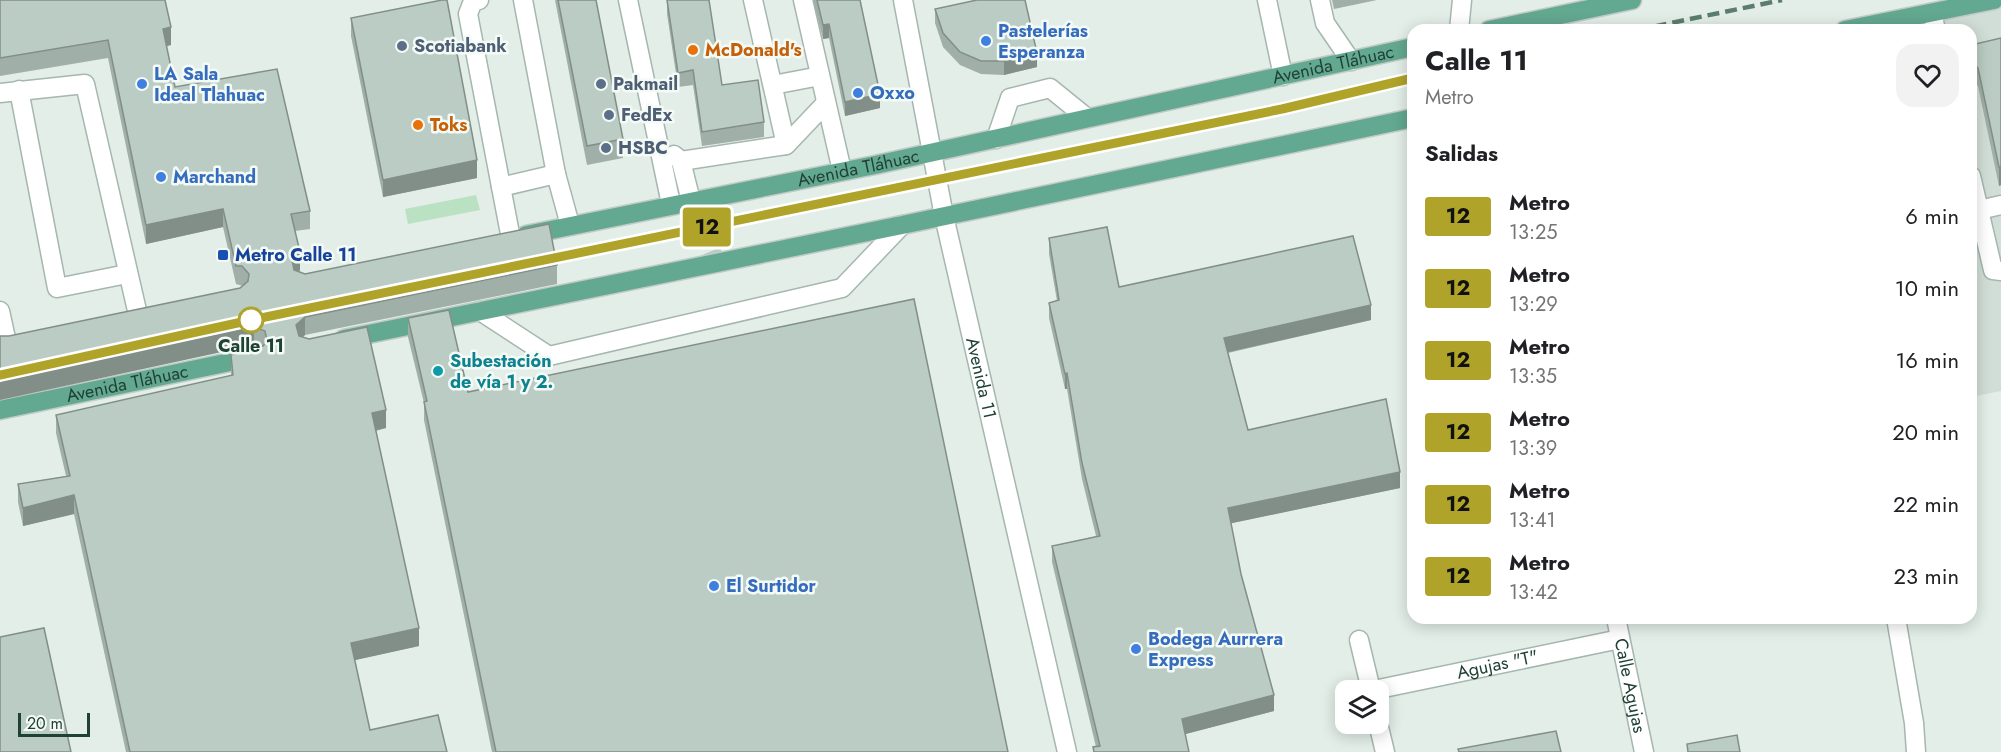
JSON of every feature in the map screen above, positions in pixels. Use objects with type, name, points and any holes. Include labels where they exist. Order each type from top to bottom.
[{"type":"main road","points":[[1518,24],[1632,0]]},
{"type":"main road","points":[[1904,24],[1934,21],[1994,0]]},
{"type":"main road","name":"Avenida Tláhuac","points":[[505,240],[671,204],[996,139],[1407,48]]},
{"type":"main road","points":[[330,341],[1407,119]]},
{"type":"main road","points":[[116,320],[160,311]]},
{"type":"main road","points":[[4,343],[28,338]]},
{"type":"main road","name":"Avenida Tláhuac","points":[[0,410],[256,356]]},
{"type":"street","points":[[479,0],[473,1],[468,14],[501,187],[505,240]]},
{"type":"street","points":[[523,0],[556,174],[570,225]]},
{"type":"street","points":[[628,0],[671,204]]},
{"type":"street","points":[[753,0],[786,145]]},
{"type":"street","points":[[803,0],[842,171]]},
{"type":"street","name":"Avenida 11","points":[[903,0],[944,216],[1067,752]]},
{"type":"street","points":[[1267,0],[1283,76]]},
{"type":"street","points":[[1320,0],[1325,23],[1351,61]]},
{"type":"street","points":[[1460,24],[1462,0]]},
{"type":"street","points":[[773,85],[820,76]]},
{"type":"street","points":[[0,93],[85,84],[138,315]]},
{"type":"street","points":[[996,139],[1010,98],[1050,88],[1087,118]]},
{"type":"street","points":[[19,90],[57,288],[127,274]]},
{"type":"street","points":[[681,161],[786,145],[826,103]]},
{"type":"street","points":[[657,140],[681,161],[691,201]]},
{"type":"street","points":[[501,187],[556,174]]},
{"type":"street","points":[[1977,202],[1993,270],[2001,272]]},
{"type":"street","points":[[1979,210],[2001,206]]},
{"type":"street","points":[[480,311],[549,356],[842,288],[902,225]]},
{"type":"street","points":[[0,311],[4,343]]},
{"type":"street","name":"Calle Agujas","points":[[1617,624],[1644,752]]},
{"type":"street","points":[[1897,624],[1914,723],[1916,752]]},
{"type":"street","points":[[1359,639],[1369,680]]},
{"type":"street","name":"Agujas \"T\"","points":[[1389,687],[1620,639]]},
{"type":"street","points":[[1380,734],[1384,752]]},
{"type":"shaded area","points":[[2001,4],[2001,391],[1977,396],[1977,24],[1908,24]]},
{"type":"green space","points":[[476,195],[480,210],[408,224],[405,209]]},
{"type":"building","points":[[0,0],[165,0],[171,27],[163,29],[175,87],[277,69],[310,211],[291,214],[300,252],[292,260],[294,270],[305,274],[549,224],[557,265],[305,317],[296,325],[299,336],[309,339],[367,327],[386,410],[372,413],[419,628],[351,643],[370,730],[438,715],[447,752],[130,752],[74,495],[23,508],[18,484],[70,476],[56,415],[233,375],[231,355],[263,346],[267,341],[265,331],[254,327],[0,381],[0,336],[240,288],[248,281],[249,274],[242,266],[236,266],[223,209],[146,225],[108,40],[0,58]]},
{"type":"building","name":"Toks","points":[[447,0],[477,160],[383,180],[351,18]]},
{"type":"building","points":[[558,0],[596,0],[623,139],[587,146]]},
{"type":"building","name":"McDonald's","points":[[667,0],[709,0],[722,85],[758,80],[764,122],[702,132],[693,70],[678,73]]},
{"type":"building","points":[[817,0],[860,0],[880,94],[845,102],[829,24],[823,25]]},
{"type":"building","name":"Pastelerías Esperanza","points":[[977,0],[1025,0],[1037,53],[1004,61],[981,61],[960,52],[943,33],[935,9]]},
{"type":"building","points":[[2001,38],[2001,167],[1999,167],[1977,67],[1977,44]]},
{"type":"building","points":[[1107,227],[1119,287],[1353,236],[1371,305],[1224,338],[1248,430],[1386,399],[1400,472],[1228,508],[1241,574],[1274,695],[1182,719],[1189,752],[1094,752],[1093,747],[1100,746],[1052,546],[1100,536],[1082,463],[1067,373],[1065,374],[1049,303],[1059,300],[1049,238]]},
{"type":"building","name":"El Surtidor","points":[[914,299],[1008,752],[496,752],[424,402],[427,401],[408,318],[449,310],[468,392]]},
{"type":"building","points":[[44,628],[71,752],[0,752],[0,637]]},
{"type":"building","points":[[1556,731],[1561,752],[1459,752],[1458,749]]},
{"type":"building","points":[[1737,735],[1740,752],[1688,752],[1687,744]]},
{"type":"tunnel","points":[[691,201],[716,262]]},
{"type":"railway","points":[[1666,24],[1782,0]]},
{"type":"railway","points":[[540,261],[1282,109],[1407,79]]},
{"type":"metro line","name":"12","points":[[0,375],[251,320],[1282,109],[1407,79]]},
{"type":"place","name":"Pastelerías Esperanza","points":[[986,41]]},
{"type":"place","name":"Scotiabank","points":[[402,46]]},
{"type":"place","name":"McDonald's","points":[[693,50]]},
{"type":"place","name":"LA Sala Ideal Tlahuac","points":[[142,84]]},
{"type":"place","name":"Pakmail","points":[[601,84]]},
{"type":"place","name":"Oxxo","points":[[858,93]]},
{"type":"place","name":"FedEx","points":[[609,115]]},
{"type":"place","name":"Toks","points":[[418,125]]},
{"type":"place","name":"HSBC","points":[[606,148]]},
{"type":"place","name":"Marchand","points":[[161,177]]},
{"type":"place","name":"Metro Calle 11","points":[[223,255]]},
{"type":"place","name":"Calle 11","points":[[251,320]]},
{"type":"place","name":"Subestación de vía 1 y 2.","points":[[438,371]]},
{"type":"place","name":"El Surtidor","points":[[714,586]]},
{"type":"place","name":"Bodega Aurrera Express","points":[[1136,649]]}]
